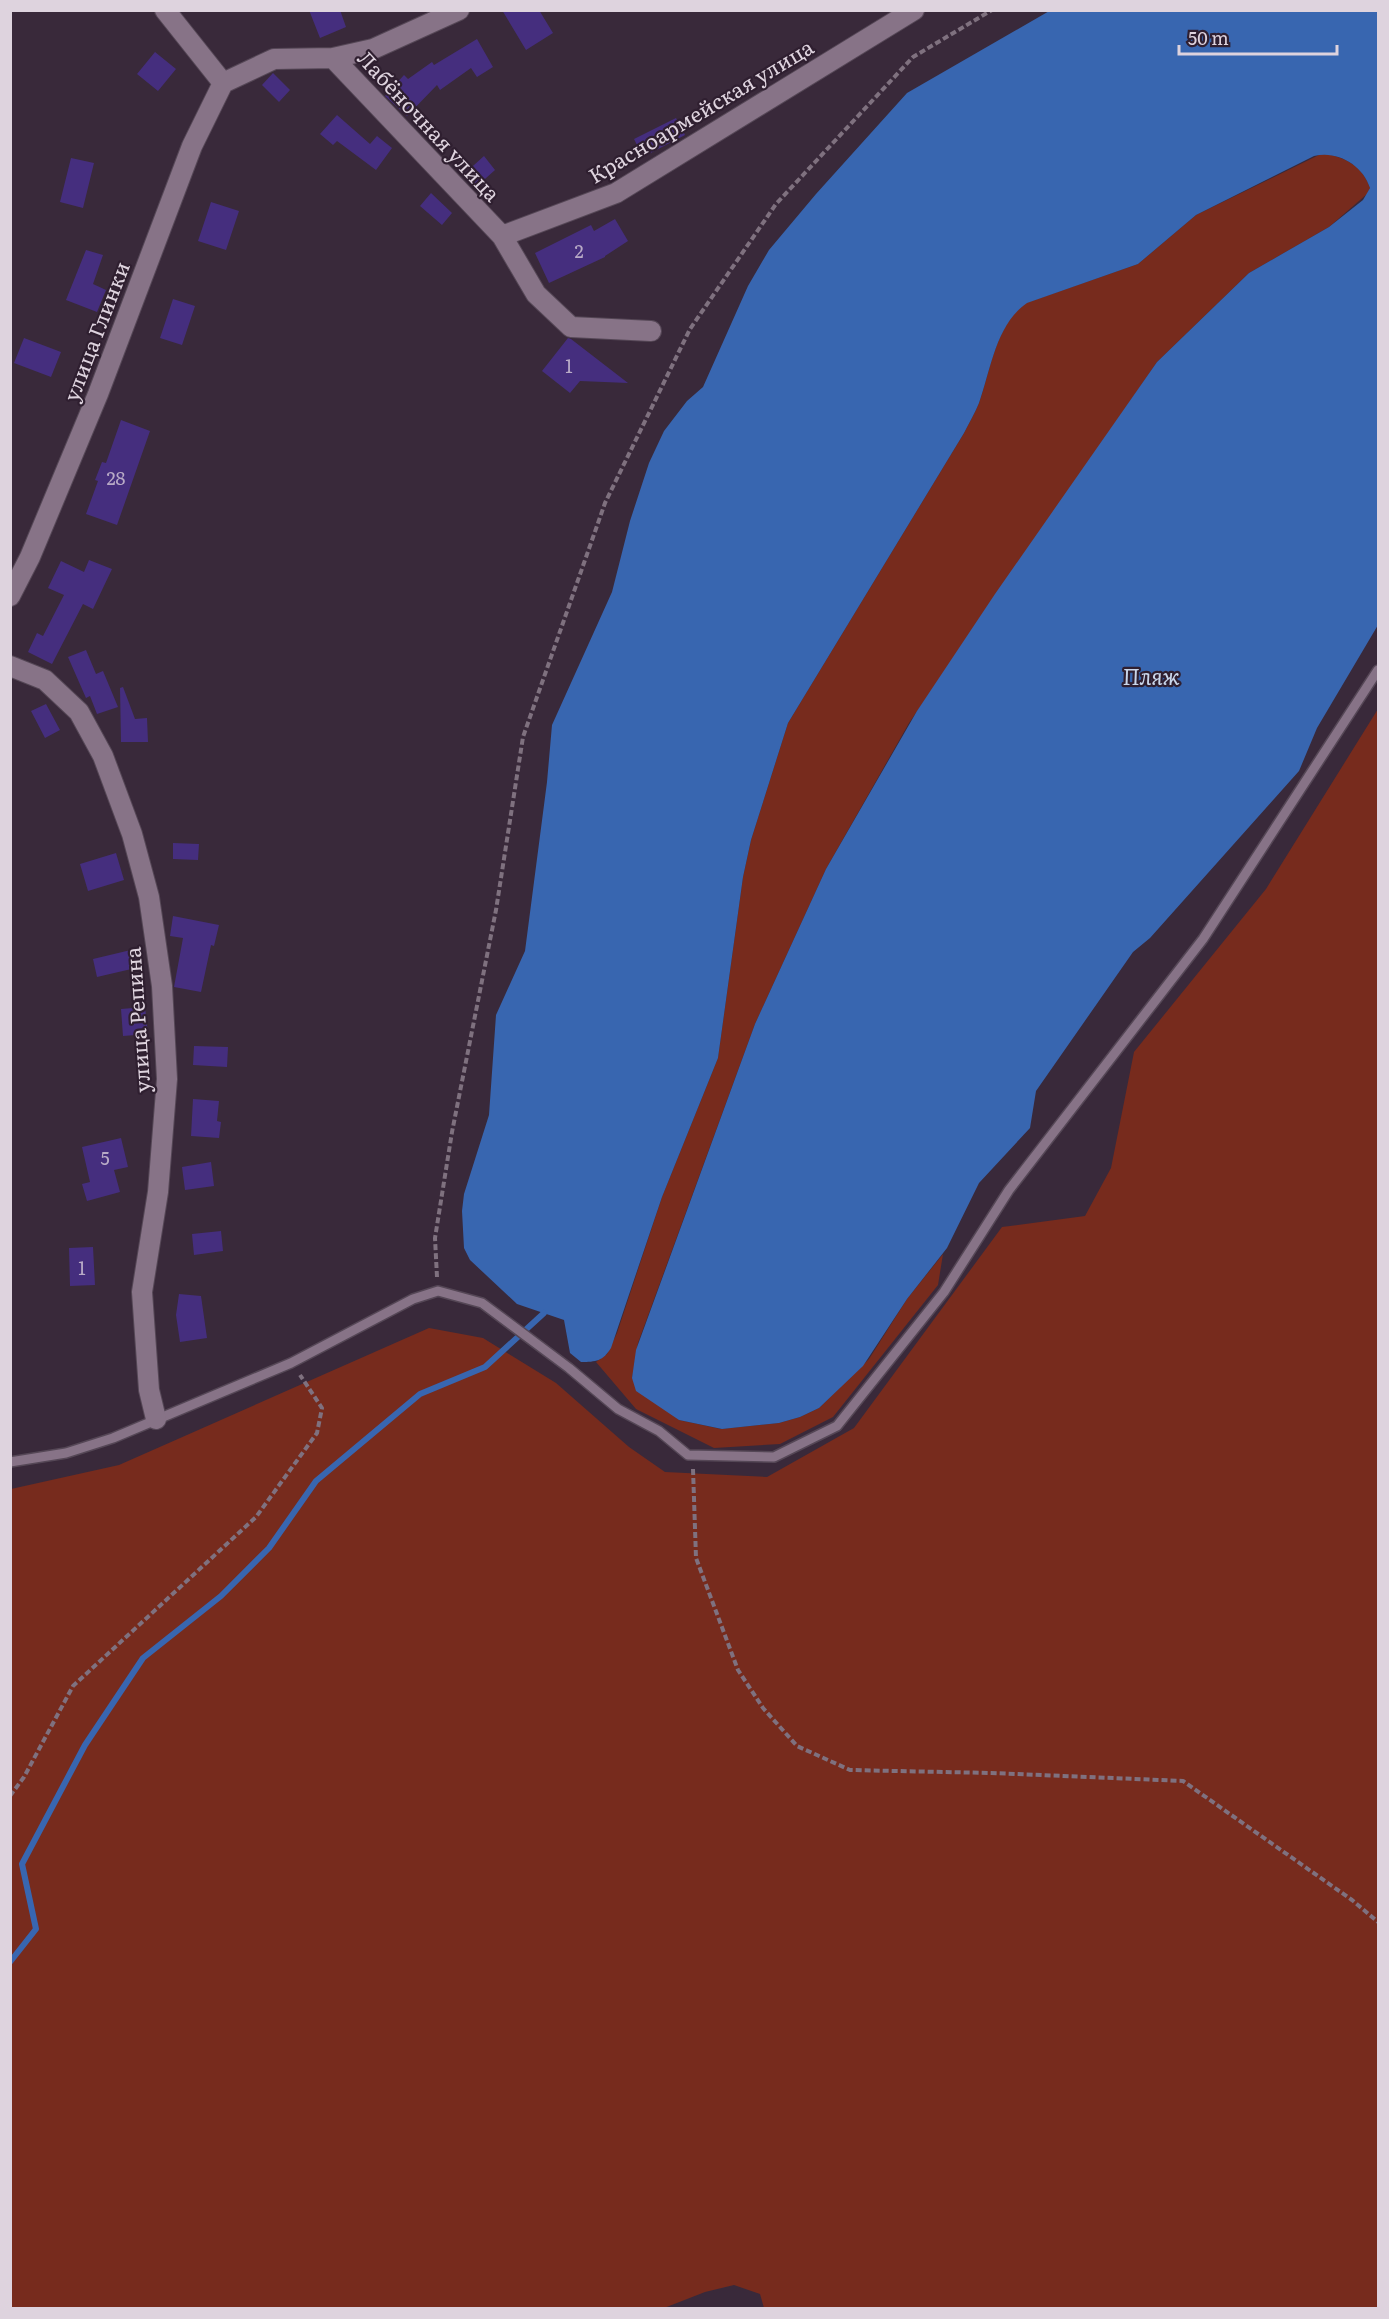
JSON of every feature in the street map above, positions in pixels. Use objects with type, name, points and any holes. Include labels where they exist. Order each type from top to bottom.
[{"type":"street","points":[[165,10],[223,83]]},
{"type":"street","points":[[333,58],[373,49],[459,10]]},
{"type":"street","name":"Красноармейская улица","points":[[502,236],[616,193],[914,10]]},
{"type":"street","name":"Лабёночная улица","points":[[223,83],[274,59],[333,58],[502,236],[536,294],[571,327],[651,331]]},
{"type":"street","name":"улица Глинки","points":[[10,596],[30,557],[98,394],[192,146],[223,83]]},
{"type":"street","name":"улица Репина","points":[[10,666],[45,680],[79,712],[103,756],[132,834],[149,897],[162,986],[167,1079],[158,1192],[141,1292],[148,1390],[156,1419]]},
{"type":"lane","points":[[10,1462],[66,1453],[113,1438],[291,1363],[413,1299],[438,1291],[482,1303],[569,1368],[618,1409],[659,1431],[688,1455],[774,1457],[837,1426],[944,1292],[1009,1190],[1203,939],[1378,670]]},
{"type":"path","points":[[438,1291],[435,1238],[452,1132],[496,910],[523,737],[605,502],[690,329],[776,204],[913,57],[992,10]]},
{"type":"path","points":[[10,1796],[24,1777],[73,1686],[256,1517],[317,1433],[322,1408],[291,1363]]},
{"type":"path","points":[[688,1455],[694,1472],[696,1558],[738,1670],[762,1708],[797,1746],[850,1770],[1183,1781],[1352,1900],[1378,1922]]},
{"type":"shaded area","points":[[1321,154],[1344,159],[1357,168],[1367,180],[1370,188],[1367,194],[1329,227],[1249,273],[1157,362],[909,723],[826,869],[755,1024],[638,1343],[632,1378],[679,1420],[721,1429],[779,1423],[800,1417],[819,1408],[869,1359],[907,1299],[943,1254],[938,1285],[833,1417],[780,1444],[714,1448],[636,1409],[596,1362],[607,1354],[617,1333],[662,1197],[718,1058],[743,877],[751,840],[788,723],[964,433],[979,403],[1001,335],[1016,312],[1026,303],[1138,264],[1196,215]]},
{"type":"shaded area","points":[[1378,709],[1378,2308],[764,2308],[760,2294],[734,2285],[705,2292],[664,2308],[11,2308],[11,1489],[119,1465],[429,1328],[483,1338],[556,1383],[629,1447],[665,1472],[767,1477],[854,1428],[1002,1227],[1085,1216],[1111,1168],[1134,1052],[1266,889]]},
{"type":"water","name":"Пляж","points":[[1051,10],[1378,11],[1378,625],[1317,728],[1299,771],[1150,938],[1133,952],[1036,1091],[1030,1128],[979,1183],[947,1248],[907,1299],[863,1366],[819,1408],[800,1417],[779,1423],[722,1429],[679,1420],[636,1391],[632,1378],[636,1350],[755,1024],[826,869],[917,711],[995,594],[1157,362],[1249,273],[1329,227],[1363,200],[1370,188],[1362,172],[1348,161],[1331,155],[1314,156],[1196,215],[1138,264],[1027,303],[1008,323],[996,348],[979,403],[964,433],[788,723],[751,840],[743,877],[718,1058],[662,1197],[611,1348],[599,1360],[581,1362],[570,1353],[564,1320],[517,1304],[470,1260],[464,1248],[462,1211],[464,1194],[489,1115],[496,1015],[525,951],[552,725],[612,592],[630,521],[649,463],[664,431],[687,401],[703,387],[748,286],[769,250],[907,93]]},
{"type":"building","points":[[309,10],[340,10],[346,27],[320,38]]},
{"type":"building","points":[[502,10],[539,10],[553,33],[526,50]]},
{"type":"building","points":[[477,39],[493,67],[477,77],[471,68],[440,90],[437,85],[407,116],[385,96],[404,75],[408,79],[432,62],[434,65]]},
{"type":"building","points":[[155,52],[176,69],[158,91],[137,74]]},
{"type":"building","points":[[273,73],[290,90],[279,102],[262,85]]},
{"type":"building","points":[[337,115],[370,144],[377,136],[392,148],[376,170],[337,141],[333,145],[320,134]]},
{"type":"building","points":[[676,118],[685,135],[643,157],[634,139]]},
{"type":"building","points":[[484,156],[495,170],[476,187],[464,174]]},
{"type":"building","points":[[71,158],[94,163],[83,208],[60,202]]},
{"type":"building","points":[[431,193],[452,213],[442,225],[420,206]]},
{"type":"building","points":[[211,202],[239,211],[226,250],[198,241]]},
{"type":"building","points":[[615,219],[628,241],[605,257],[549,283],[535,253],[591,225],[594,231]]},
{"type":"building","points":[[86,250],[103,255],[93,284],[106,290],[97,312],[66,300]]},
{"type":"building","points":[[173,299],[195,306],[182,345],[160,338]]},
{"type":"building","points":[[24,338],[61,352],[51,377],[14,363]]},
{"type":"building","points":[[568,338],[628,383],[580,381],[570,393],[542,371]]},
{"type":"building","points":[[121,420],[150,431],[117,525],[86,514],[98,481],[95,480],[102,462],[106,463]]},
{"type":"building","points":[[89,560],[112,569],[93,609],[83,604],[52,664],[28,652],[37,633],[43,636],[64,595],[48,588],[61,561],[84,572]]},
{"type":"building","points":[[86,650],[96,674],[103,671],[118,707],[97,714],[90,696],[86,698],[68,657]]},
{"type":"building","points":[[123,687],[135,719],[147,718],[148,742],[121,742],[120,688]]},
{"type":"building","points":[[46,704],[60,730],[45,738],[31,711]]},
{"type":"building","points":[[173,843],[199,844],[198,860],[173,859]]},
{"type":"building","points":[[116,853],[124,880],[88,891],[80,864]]},
{"type":"building","points":[[173,916],[219,925],[214,946],[211,945],[201,992],[174,987],[183,938],[170,936]]},
{"type":"building","points":[[135,949],[140,967],[97,977],[93,959]]},
{"type":"building","points":[[145,1007],[148,1034],[123,1036],[121,1009]]},
{"type":"building","points":[[194,1046],[228,1047],[227,1067],[193,1065]]},
{"type":"building","points":[[193,1099],[219,1101],[217,1121],[221,1122],[219,1138],[191,1136]]},
{"type":"building","points":[[121,1138],[128,1167],[114,1170],[120,1192],[87,1201],[82,1184],[90,1182],[82,1147]]},
{"type":"building","points":[[211,1162],[214,1186],[185,1190],[182,1167]]},
{"type":"building","points":[[221,1231],[223,1251],[194,1255],[192,1234]]},
{"type":"building","points":[[93,1247],[95,1285],[70,1286],[69,1248]]},
{"type":"building","points":[[179,1294],[201,1296],[207,1338],[180,1342],[176,1315]]},
{"type":"waterway","points":[[10,1962],[36,1929],[22,1864],[85,1745],[143,1658],[221,1596],[269,1548],[316,1481],[420,1394],[485,1367],[544,1313]]}]
